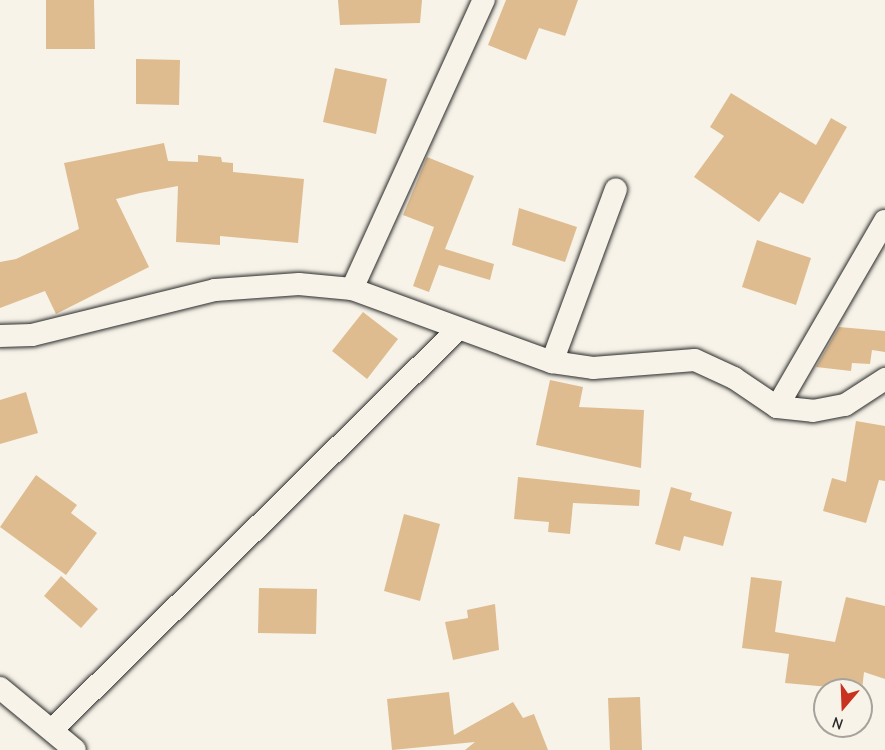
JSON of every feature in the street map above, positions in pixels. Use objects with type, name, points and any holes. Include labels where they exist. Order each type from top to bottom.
[{"type":"street","points":[[352,289],[483,0]]},
{"type":"street","points":[[552,362],[616,189]]},
{"type":"street","points":[[777,406],[885,221]]},
{"type":"street","points":[[0,336],[32,335],[214,290],[299,284],[352,289],[552,362],[593,368],[694,360],[734,378],[777,406],[813,411],[845,405],[885,379]]},
{"type":"street","points":[[54,728],[458,328]]},
{"type":"street","points":[[0,688],[54,728],[75,750]]},
{"type":"building","points":[[46,0],[94,0],[95,49],[46,49]]},
{"type":"building","points":[[338,0],[422,0],[420,23],[340,25]]},
{"type":"building","points":[[506,0],[578,0],[565,36],[539,28],[526,60],[488,45]]},
{"type":"building","points":[[136,59],[180,60],[179,105],[136,104]]},
{"type":"building","points":[[335,68],[387,79],[376,134],[323,122]]},
{"type":"building","points":[[731,93],[816,145],[831,118],[847,127],[803,204],[780,192],[759,222],[694,177],[724,136],[710,127]]},
{"type":"building","points":[[164,143],[168,161],[198,162],[198,155],[221,157],[222,162],[233,163],[233,172],[304,179],[298,243],[220,236],[220,245],[176,242],[178,186],[140,193],[116,199],[149,267],[56,314],[45,291],[0,308],[0,262],[16,259],[79,229],[64,163]]},
{"type":"building","points":[[427,157],[474,176],[445,249],[494,264],[490,280],[439,265],[429,292],[413,286],[434,227],[403,215]]},
{"type":"building","points":[[519,208],[577,227],[565,262],[512,245]]},
{"type":"building","points":[[757,240],[811,258],[796,305],[742,287]]},
{"type":"building","points":[[363,312],[398,339],[367,379],[332,351]]},
{"type":"building","points":[[839,327],[885,331],[885,352],[872,350],[870,364],[852,363],[851,371],[816,367]]},
{"type":"building","points":[[550,380],[583,387],[579,407],[644,410],[641,468],[536,445]]},
{"type":"building","points":[[26,392],[38,433],[0,444],[0,400]]},
{"type":"building","points":[[856,421],[885,426],[885,481],[879,480],[866,523],[823,511],[832,478],[846,482]]},
{"type":"building","points":[[36,475],[77,505],[71,513],[97,533],[66,575],[0,527]]},
{"type":"building","points":[[518,477],[640,490],[639,506],[573,503],[570,534],[548,532],[549,522],[514,519]]},
{"type":"building","points":[[671,487],[692,493],[690,500],[732,512],[723,546],[684,536],[680,551],[655,544]]},
{"type":"building","points":[[404,514],[440,524],[420,601],[384,591]]},
{"type":"building","points":[[61,576],[98,609],[81,628],[44,596]]},
{"type":"building","points":[[751,577],[782,581],[775,632],[835,642],[846,597],[885,606],[885,679],[864,672],[863,678],[813,678],[813,686],[785,683],[789,654],[742,648]]},
{"type":"building","points":[[259,588],[317,589],[316,634],[258,633]]},
{"type":"building","points":[[495,604],[499,650],[453,660],[445,622],[468,618],[467,610]]},
{"type":"building","points":[[449,692],[454,735],[513,702],[523,718],[534,714],[548,750],[465,750],[475,742],[392,750],[387,699]]},
{"type":"building","points":[[640,697],[642,750],[610,750],[608,698]]}]
